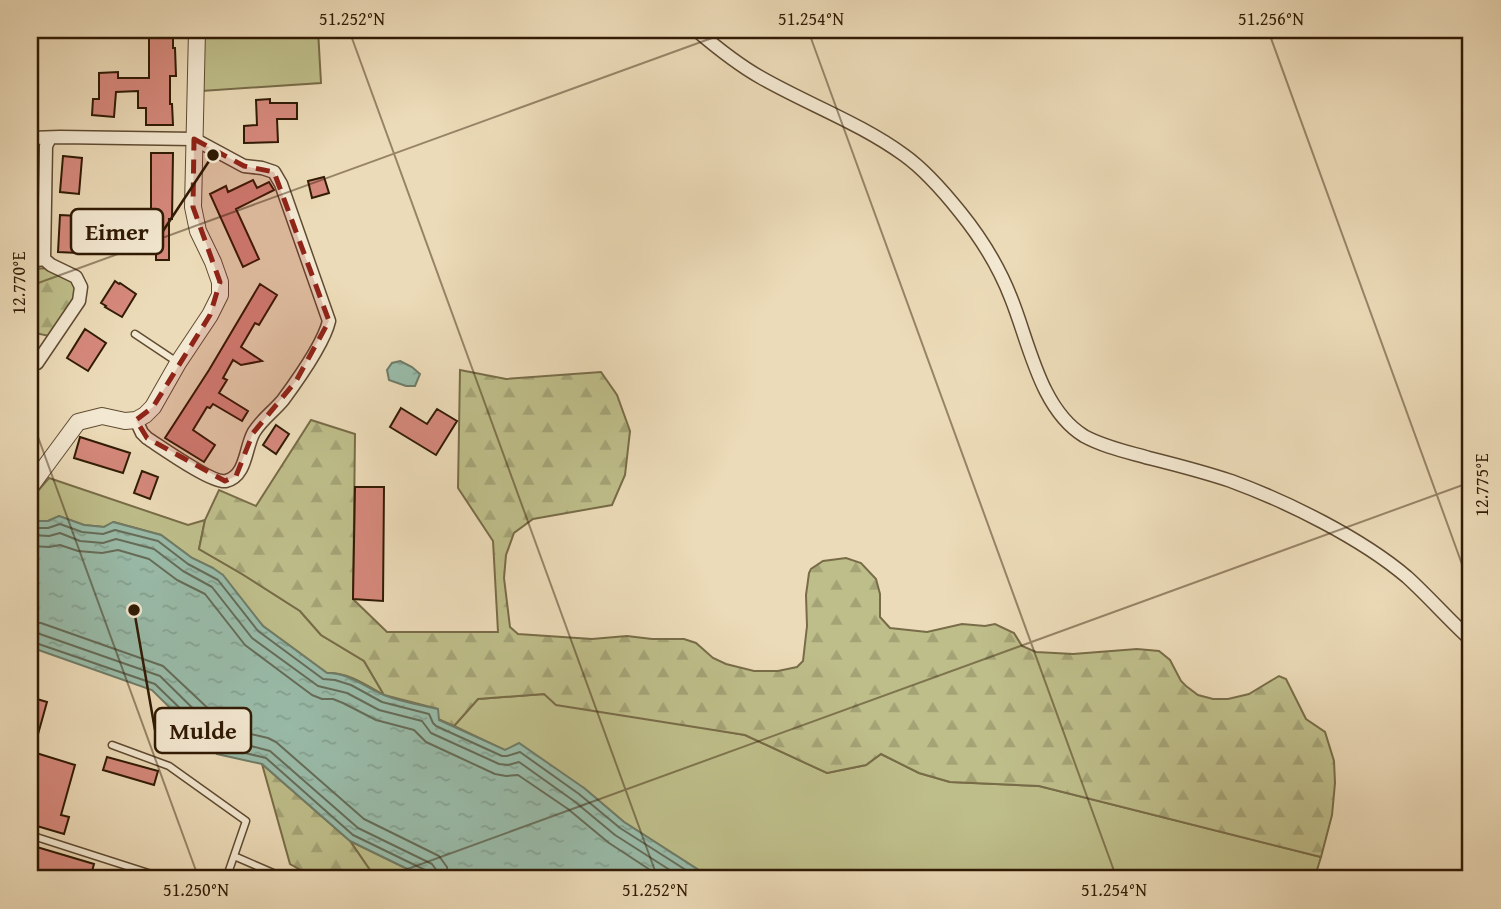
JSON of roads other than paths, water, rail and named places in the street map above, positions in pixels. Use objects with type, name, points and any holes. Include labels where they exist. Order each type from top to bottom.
[{"type":"street","points":[[33,483],[78,422],[102,416],[125,421],[136,420],[153,407],[220,295],[220,282],[198,231],[193,206],[197,30]]},
{"type":"street","points":[[696,30],[718,49],[759,76],[888,144],[922,170],[958,209],[989,254],[1012,298],[1048,396],[1065,419],[1083,435],[1107,446],[1233,482],[1311,516],[1353,540],[1406,577],[1471,640]]},
{"type":"street","points":[[30,138],[194,139],[244,166],[262,167],[274,172],[281,184],[323,301],[329,321],[327,331],[281,402],[265,416],[253,433],[242,466],[230,480],[219,481],[212,478],[147,438],[136,420]]},
{"type":"street","points":[[44,259],[46,146],[50,138]]},
{"type":"street","points":[[30,261],[44,259],[76,277],[80,287],[79,301],[37,363],[30,363]]},
{"type":"lane","points":[[135,334],[178,363]]},
{"type":"lane","points":[[112,746],[169,766],[246,821],[226,879]]},
{"type":"lane","points":[[30,835],[167,879]]},
{"type":"lane","points":[[233,856],[281,876]]},
{"type":"water","points":[[400,361],[420,374],[415,386],[389,380],[387,370],[392,363]]},
{"type":"water","points":[[30,516],[35,521],[48,521],[59,516],[84,525],[104,527],[113,522],[161,535],[192,558],[223,575],[263,626],[327,673],[350,678],[391,697],[438,709],[439,720],[505,750],[519,743],[584,788],[624,822],[705,874],[722,879],[428,879],[350,841],[262,764],[217,754],[152,690],[30,647]]},
{"type":"place","name":"Eimer","points":[[213,155]]},
{"type":"place","name":"Mulde","points":[[134,610]]}]
